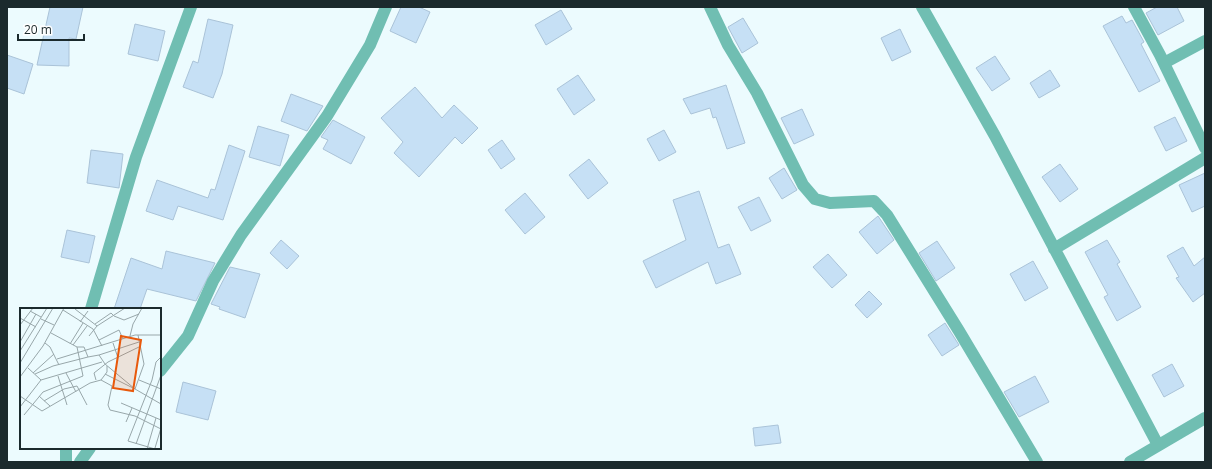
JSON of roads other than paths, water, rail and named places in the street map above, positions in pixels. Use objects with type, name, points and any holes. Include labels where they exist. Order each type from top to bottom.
[{"type":"street","points":[[91,308],[136,157],[191,7]]},
{"type":"street","points":[[161,370],[188,336],[213,281],[240,235],[327,116],[370,46],[386,7]]},
{"type":"street","points":[[710,7],[728,45],[757,92],[803,185],[814,199],[830,203],[874,201],[887,215],[959,331],[1037,462]]},
{"type":"street","points":[[922,7],[995,136],[1158,445]]},
{"type":"street","points":[[1134,7],[1164,63],[1205,148]]},
{"type":"street","points":[[1164,63],[1205,42]]},
{"type":"street","points":[[1054,249],[1205,158]]},
{"type":"street","points":[[1130,462],[1205,418]]},
{"type":"street","points":[[66,449],[66,462]]},
{"type":"street","points":[[80,462],[89,449]]}]
